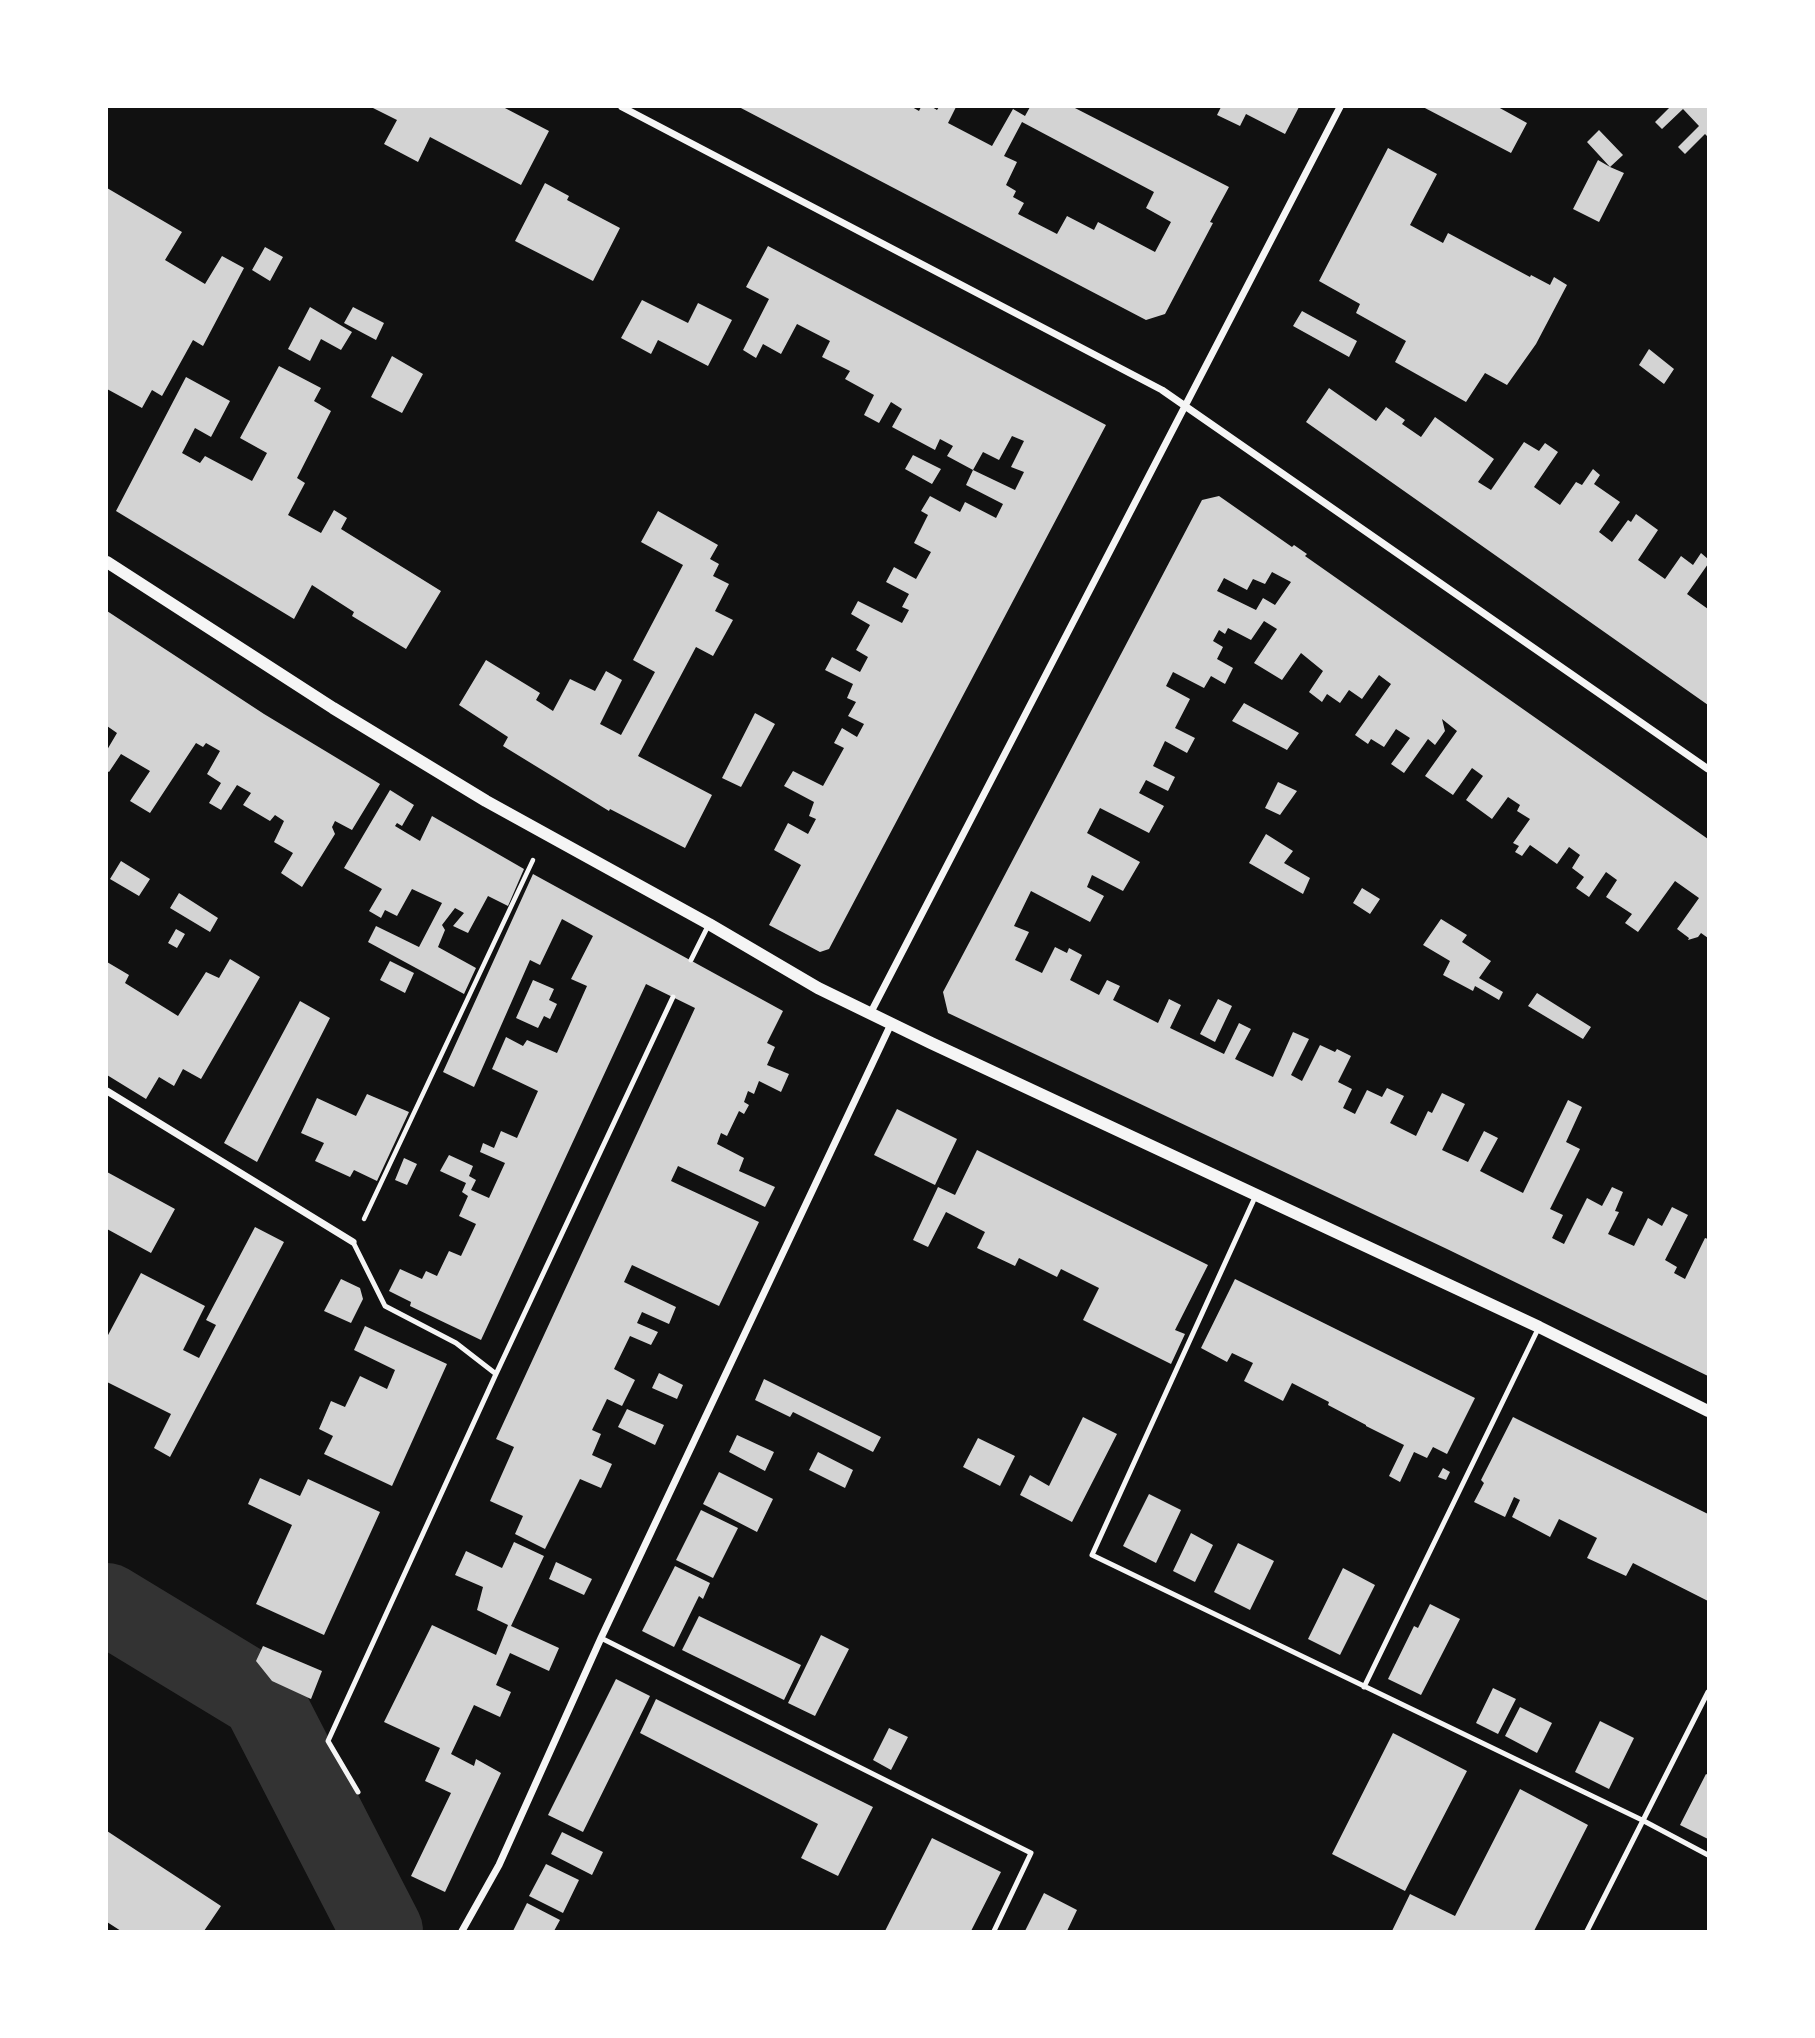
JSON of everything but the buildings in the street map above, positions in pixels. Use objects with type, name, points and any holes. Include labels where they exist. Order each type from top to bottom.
[{"type":"street","points":[[622,107],[1185,404],[1708,769]]},
{"type":"street","points":[[870,1014],[1340,107]]},
{"type":"street","points":[[107,562],[333,708],[486,801],[709,924],[818,988],[1538,1327],[1708,1411]]},
{"type":"street","points":[[462,1931],[499,1865],[601,1638],[891,1024]]},
{"type":"street","points":[[107,1091],[353,1242]]},
{"type":"lane","points":[[691,960],[709,924]]},
{"type":"lane","points":[[358,1792],[328,1741],[673,997]]},
{"type":"lane","points":[[1256,1195],[1092,1555],[1642,1820],[1708,1855]]},
{"type":"lane","points":[[353,1242],[385,1306],[456,1343],[496,1374]]},
{"type":"lane","points":[[1364,1687],[1538,1327]]},
{"type":"lane","points":[[601,1638],[1031,1853],[994,1931]]},
{"type":"lane","points":[[1587,1931],[1708,1692]]},
{"type":"path","points":[[353,1242],[545,833]]},
{"type":"waterway","points":[[107,1604],[262,1698],[382,1931]]}]
